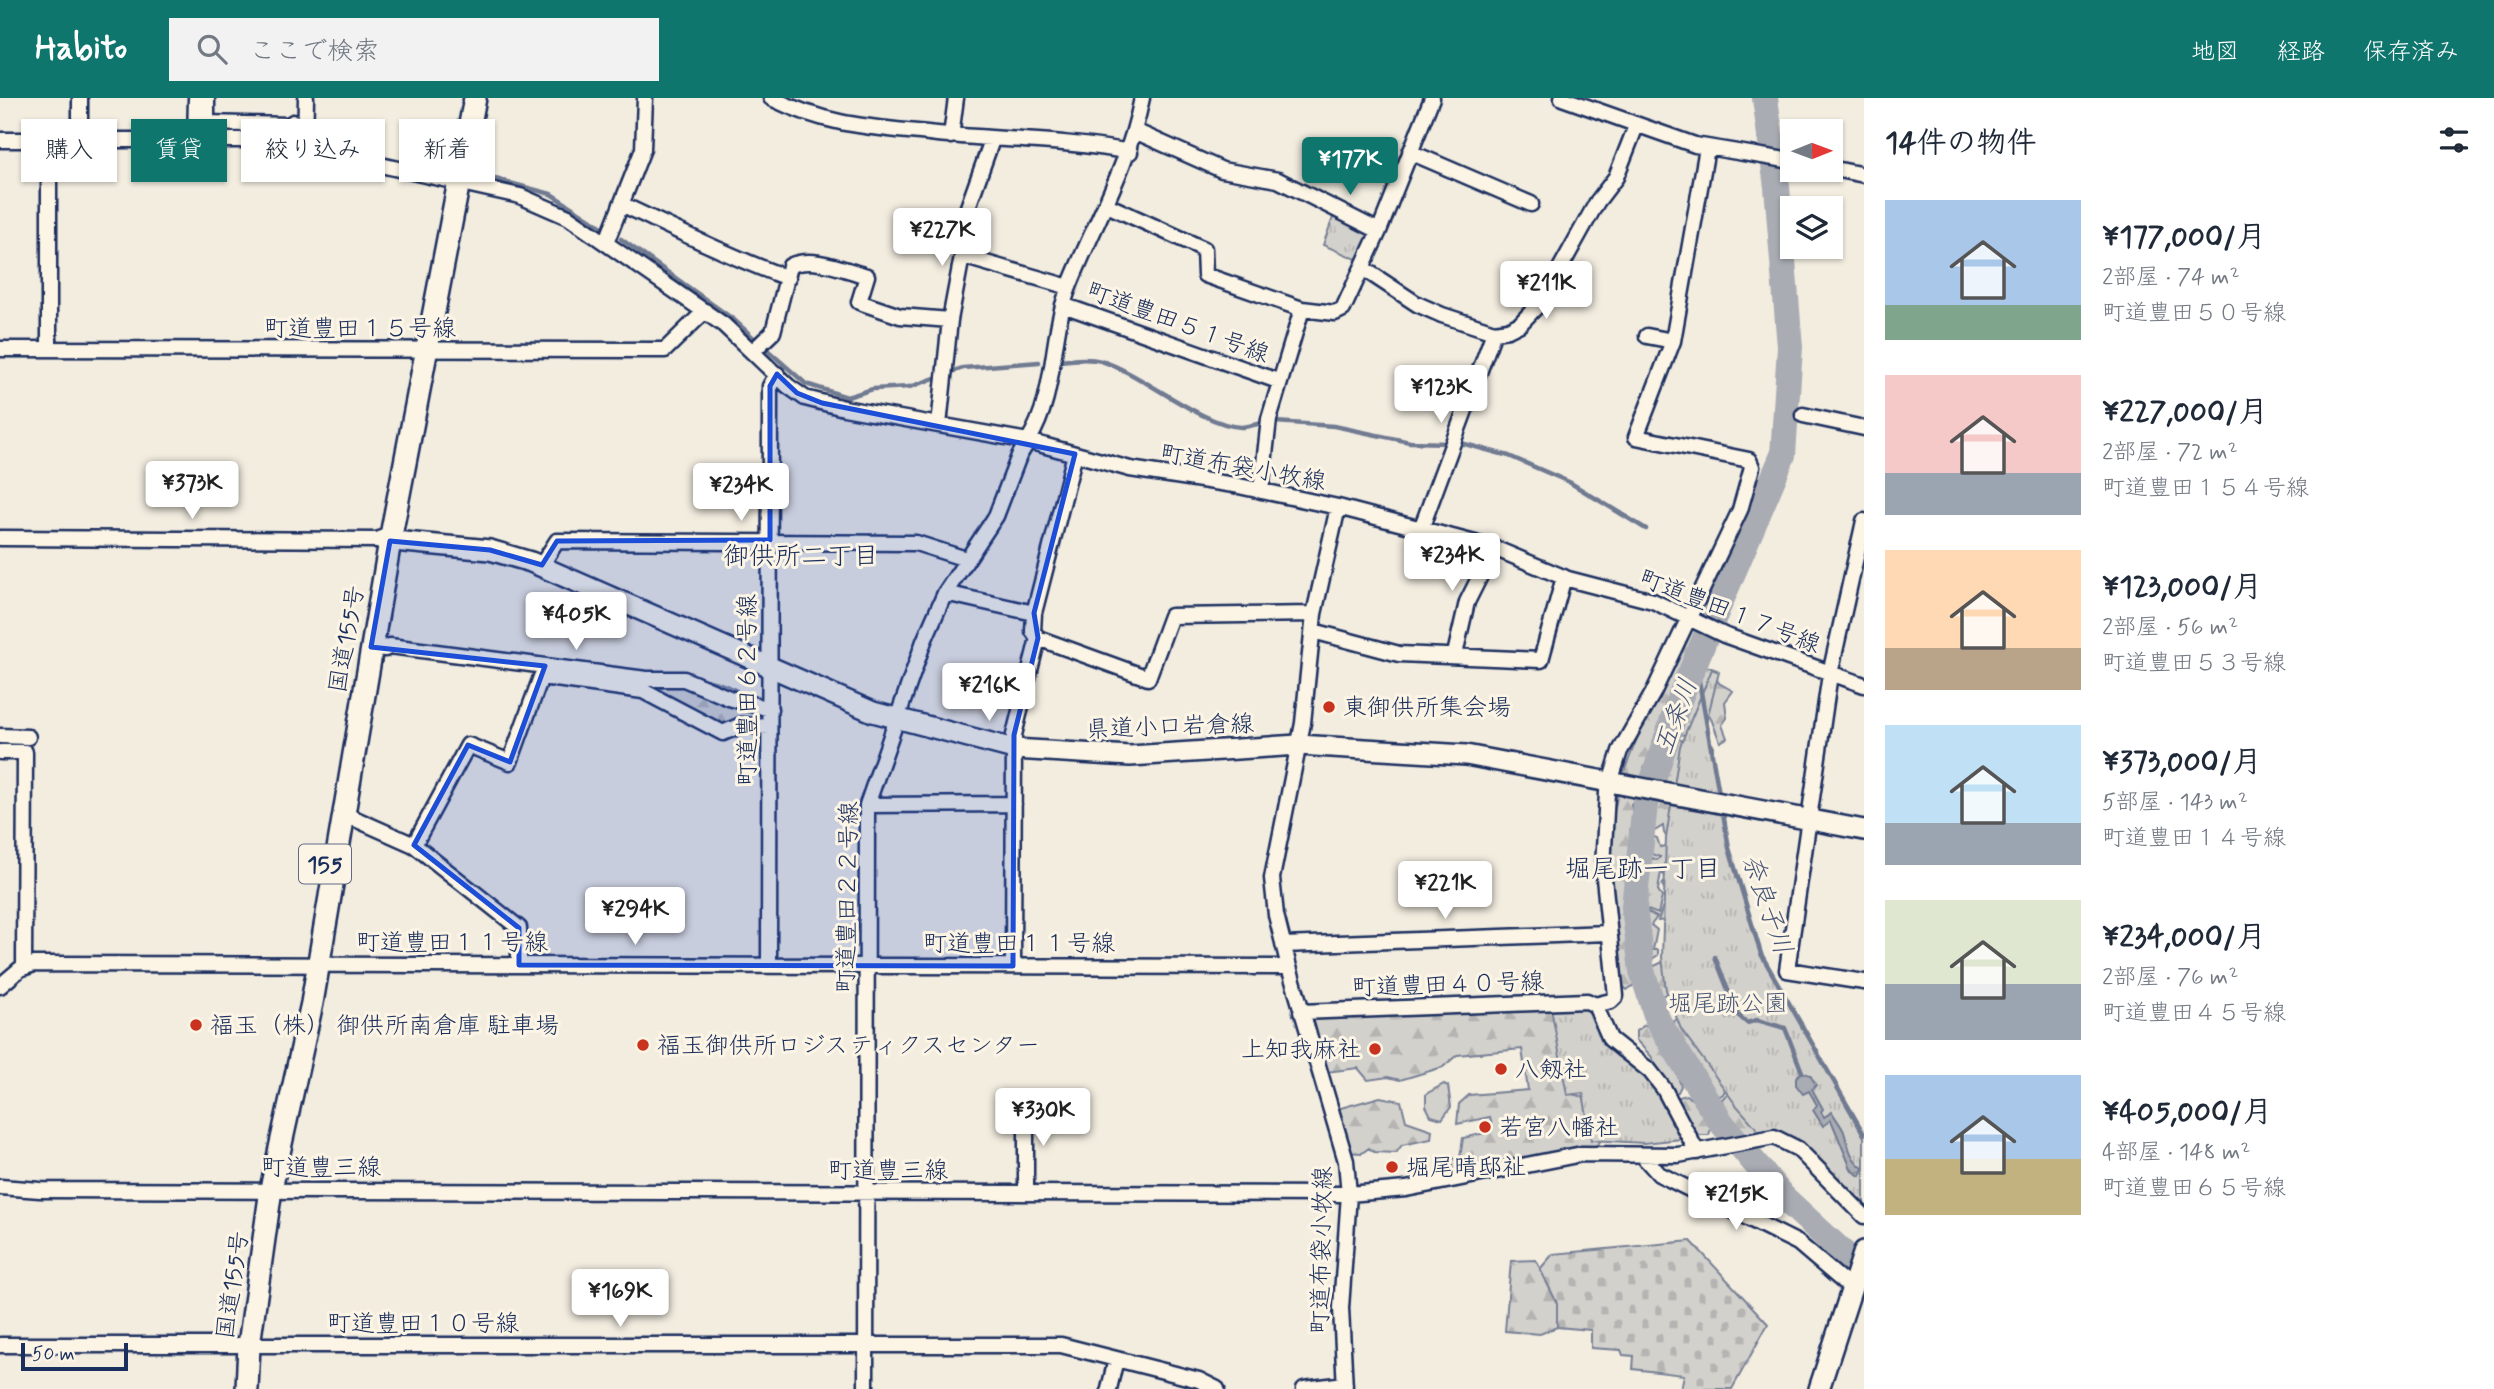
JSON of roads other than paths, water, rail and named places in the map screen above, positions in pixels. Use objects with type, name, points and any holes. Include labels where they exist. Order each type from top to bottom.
[{"type":"highway","name":"国道155号","points":[[459,119],[461,98]]},
{"type":"highway","name":"国道155号","points":[[469,119],[475,98]]},
{"type":"highway","name":"国道155号","points":[[247,1389],[249,1345],[271,1189],[312,1003],[312,964],[453,182]]},
{"type":"highway","name":"国道155号","points":[[312,964],[342,813],[387,540]]},
{"type":"main road","name":"県道小口岩倉線","points":[[387,540],[490,550],[541,566],[770,668],[897,720],[1014,749],[1130,756],[1298,745],[1466,755],[1864,830]]},
{"type":"main road","points":[[1819,1389],[1864,1251]]},
{"type":"street","points":[[80,98],[80,119]]},
{"type":"street","points":[[195,119],[196,98]]},
{"type":"street","points":[[207,98],[207,123],[241,124]]},
{"type":"street","points":[[306,98],[306,119]]},
{"type":"street","points":[[606,243],[643,149],[645,98]]},
{"type":"street","points":[[771,98],[811,116],[851,126],[992,140],[1061,143],[1130,152]]},
{"type":"street","points":[[951,136],[956,98]]},
{"type":"street","points":[[1028,441],[1043,407],[1063,305],[1130,152],[1137,132],[1142,98]]},
{"type":"street","points":[[1107,205],[1204,249],[1205,275],[1302,309],[1335,313],[1343,309],[1359,273],[1364,269],[1432,98]]},
{"type":"street","points":[[1565,99],[1636,126],[1707,148],[1780,159]]},
{"type":"street","points":[[1364,269],[1417,304],[1494,332],[1508,330],[1520,324],[1542,300],[1597,202],[1616,177],[1636,126]]},
{"type":"street","points":[[1137,132],[1222,170],[1278,180],[1379,231]]},
{"type":"street","name":"町道布袋小牧線","points":[[0,140],[21,140]]},
{"type":"street","points":[[939,425],[950,320],[961,256],[958,235],[992,140]]},
{"type":"street","points":[[1703,1151],[1650,1071],[1610,1039],[1595,1004],[1611,1001],[1616,996],[1608,933],[1603,854],[1620,751],[1691,618],[1740,510],[1752,465],[1749,460],[1636,437],[1673,341],[1707,148]]},
{"type":"street","points":[[1410,152],[1531,204]]},
{"type":"street","points":[[1843,171],[1864,175]]},
{"type":"street","points":[[49,182],[49,349]]},
{"type":"street","name":"町道布袋小牧線","points":[[457,182],[542,204],[606,243],[705,312],[753,351],[797,393],[815,401],[1028,441],[1156,474],[1338,507],[1314,614],[1298,745],[1272,878],[1283,945],[1346,1161],[1349,1194],[1341,1308],[1345,1386]]},
{"type":"street","points":[[621,204],[706,242],[726,256],[788,278]]},
{"type":"street","points":[[961,256],[1069,287]]},
{"type":"street","points":[[753,351],[773,332],[790,266],[798,262],[867,276],[859,302],[900,316],[950,320]]},
{"type":"street","name":"町道豊田５１号線","points":[[1063,305],[1278,381]]},
{"type":"street","points":[[1261,491],[1269,419],[1278,381],[1302,309]]},
{"type":"street","name":"町道豊田１５号線","points":[[0,349],[665,351],[705,312]]},
{"type":"street","points":[[1421,529],[1494,332]]},
{"type":"street","points":[[1647,336],[1673,341]]},
{"type":"street","name":"町道豊田６２号線","points":[[769,965],[770,386],[777,374]]},
{"type":"street","points":[[1803,415],[1864,428]]},
{"type":"street","name":"町道豊田２２号線","points":[[866,1389],[867,805],[944,593],[996,516],[1018,456],[1028,441]]},
{"type":"street","points":[[1075,454],[1034,613],[1033,631],[1038,638],[1147,678],[1171,616],[1314,614]]},
{"type":"street","name":"町道豊田１７号線","points":[[1338,507],[1494,548],[1564,578],[1653,601],[1724,635],[1864,685]]},
{"type":"street","points":[[1864,521],[1860,558],[1830,674],[1787,970],[1864,982]]},
{"type":"street","points":[[0,538],[387,540]]},
{"type":"street","points":[[541,566],[557,541],[770,540],[916,543],[966,559]]},
{"type":"street","points":[[1455,654],[1467,602],[1494,548]]},
{"type":"street","points":[[1313,631],[1399,654],[1455,654],[1541,660],[1564,578]]},
{"type":"street","points":[[944,593],[1034,613]]},
{"type":"street","points":[[1013,966],[1014,749],[1024,689],[1038,638]]},
{"type":"street","points":[[371,647],[385,649],[390,646],[543,671],[643,691],[723,733],[741,725],[769,727]]},
{"type":"street","points":[[543,671],[684,680],[729,698],[770,709]]},
{"type":"street","points":[[414,845],[468,745],[510,762],[543,671]]},
{"type":"street","points":[[0,736],[28,737]]},
{"type":"street","points":[[0,752],[25,752],[24,967],[0,986]]},
{"type":"street","points":[[867,805],[1014,804]]},
{"type":"street","points":[[342,813],[414,845],[519,928],[519,965]]},
{"type":"street","points":[[1283,945],[1608,933]]},
{"type":"street","name":"町道豊田１１号線","points":[[24,967],[34,964],[1289,967]]},
{"type":"street","name":"町道豊田４０号線","points":[[1301,1012],[1587,1001],[1595,1004]]},
{"type":"street","points":[[1026,1102],[1026,1193]]},
{"type":"street","name":"町道豊三線","points":[[0,1187],[1349,1194],[1406,1189],[1582,1154],[1642,1155],[1703,1151],[1765,1138],[1782,1138],[1798,1149],[1864,1216]]},
{"type":"street","points":[[1642,1155],[1660,1174],[1798,1243],[1852,1287]]},
{"type":"street","name":"町道豊田１０号線","points":[[0,1345],[1061,1345],[1199,1380],[1218,1389]]},
{"type":"street","points":[[1109,1389],[1116,1359]]},
{"type":"street","points":[[1304,1389],[1345,1386]]},
{"type":"water","points":[[1802,1072],[1810,1075],[1816,1085],[1812,1089],[1823,1109],[1821,1112],[1824,1117],[1832,1112],[1842,1127],[1852,1156],[1863,1168],[1860,1176],[1852,1171],[1831,1120],[1823,1126],[1813,1110],[1817,1105],[1809,1091],[1803,1094],[1796,1085],[1796,1077]]},
{"type":"waterway","name":"五条川","points":[[1765,98],[1777,187],[1790,347],[1783,455],[1681,695],[1645,804],[1634,907],[1642,971],[1658,1021],[1696,1083],[1720,1121],[1783,1197],[1864,1272]]},
{"type":"waterway","points":[[495,179],[551,194],[602,227]]},
{"type":"waterway","points":[[621,239],[733,319],[757,341]]},
{"type":"waterway","points":[[764,347],[806,384],[847,397],[873,389],[910,387],[940,376]]},
{"type":"waterway","points":[[1058,361],[1101,361],[1135,376],[1208,418],[1241,427],[1263,423]]},
{"type":"waterway","points":[[951,372],[963,368],[1039,362]]},
{"type":"waterway","points":[[1275,422],[1334,426],[1410,442],[1448,443]]},
{"type":"waterway","points":[[1461,443],[1509,456],[1569,482],[1646,529]]},
{"type":"waterway","name":"奈良子川","points":[[1696,664],[1720,799]]},
{"type":"waterway","name":"奈良子川","points":[[1722,807],[1729,848],[1761,954],[1864,1134]]},
{"type":"waterway","points":[[1715,957],[1738,1015],[1747,1023],[1757,1020],[1785,1028],[1802,1072]]},
{"type":"place","name":"東御供所集会場","points":[[1329,707]]},
{"type":"place","name":"福玉（株） 御供所南倉庫 駐車場","points":[[196,1025]]},
{"type":"place","name":"福玉御供所ロジスティクスセンター","points":[[643,1045]]},
{"type":"place","name":"上知我麻社","points":[[1375,1049]]},
{"type":"place","name":"八剱社","points":[[1501,1069]]},
{"type":"place","name":"若宮八幡社","points":[[1485,1127]]},
{"type":"place","name":"堀尾晴邸祉","points":[[1392,1167]]},
{"type":"district","name":"御供所二丁目","points":[[801,555]]},
{"type":"district","name":"堀尾跡一丁目","points":[[1643,868]]},
{"type":"park label","name":"堀尾跡公園","points":[[1728,1003]]}]
